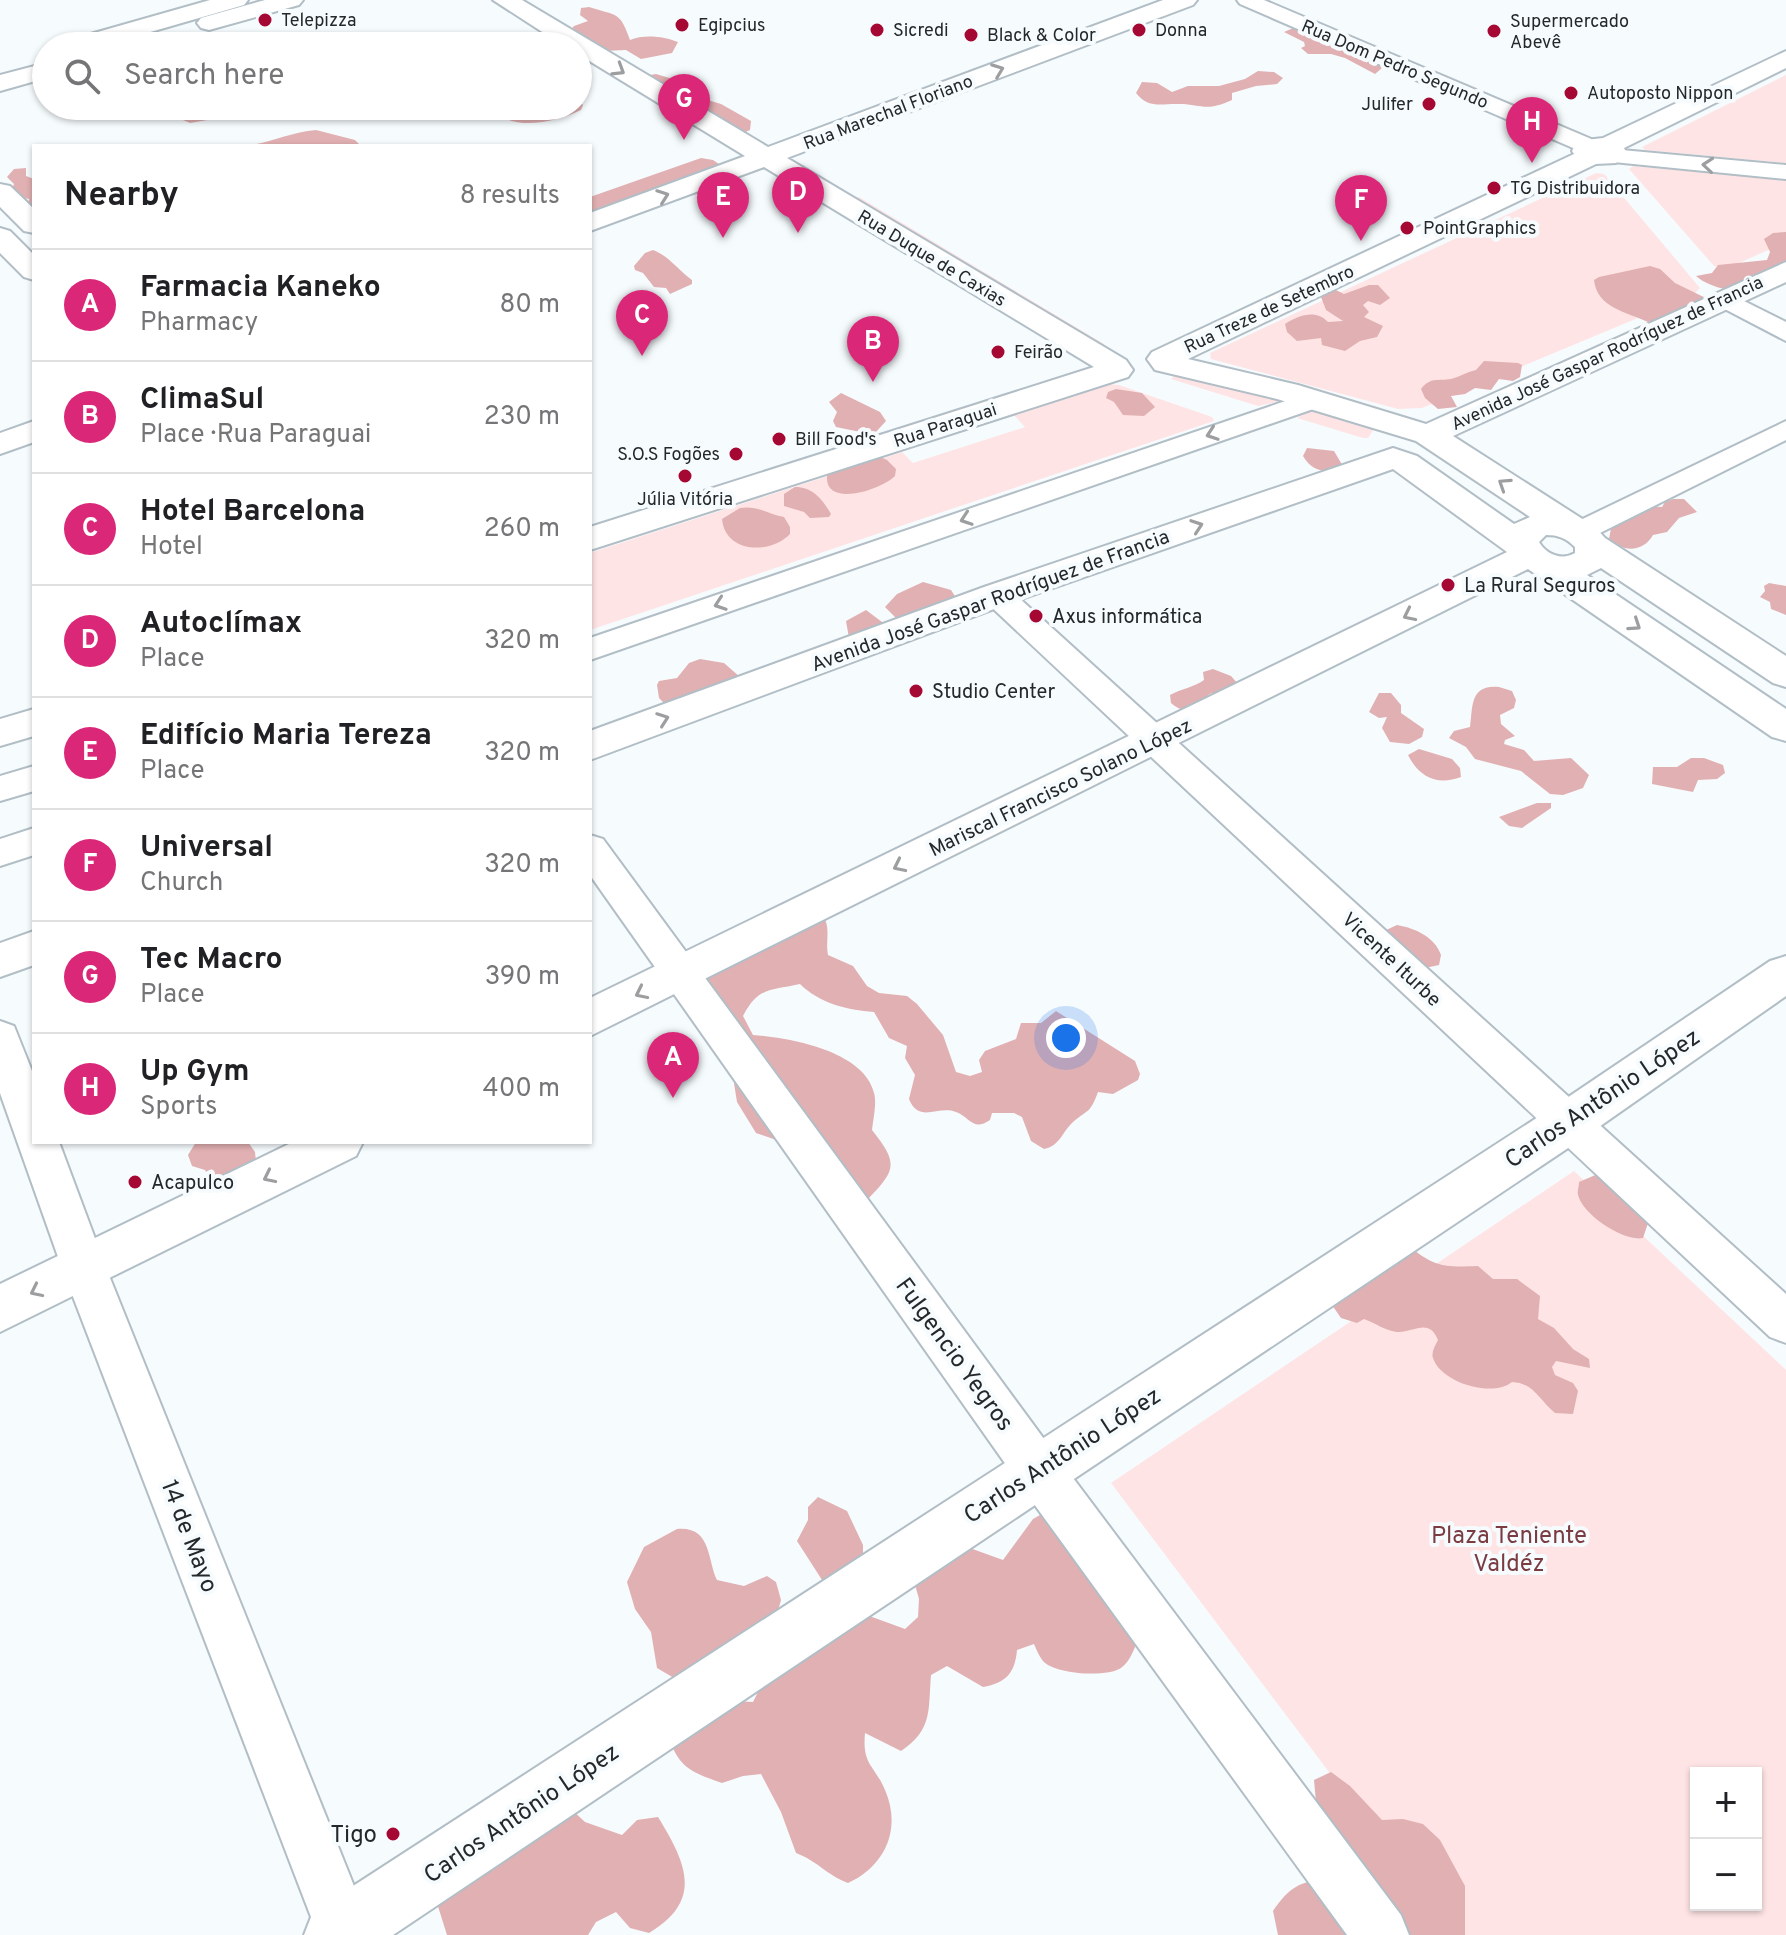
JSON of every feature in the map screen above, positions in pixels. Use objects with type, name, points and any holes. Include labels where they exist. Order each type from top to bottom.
[{"type":"main road","points":[[124,32],[236,0]]},
{"type":"main road","points":[[179,32],[291,0]]},
{"type":"main road","name":"Rua Marechal Floriano","points":[[592,222],[768,146],[866,98],[1130,0]]},
{"type":"main road","name":"Rua Marechal Floriano","points":[[592,199],[891,111],[1185,0]]},
{"type":"main road","points":[[514,6],[550,1]]},
{"type":"main road","name":"Rua Duque de Caxias","points":[[550,1],[768,146],[830,197],[1140,364],[1264,416],[1394,458],[1786,728]]},
{"type":"main road","name":"Rua Duque de Caxias","points":[[514,6],[561,32]]},
{"type":"main road","points":[[1067,24],[1091,35]]},
{"type":"main road","name":"Rua Duque de Caxias","points":[[592,49],[768,146],[858,185],[1140,364],[1312,400],[1428,435],[1786,674]]},
{"type":"main road","points":[[0,67],[32,58]]},
{"type":"main road","name":"Rua Treze de Setembro","points":[[1140,364],[1599,151],[1786,58]]},
{"type":"main road","points":[[0,83],[32,74]]},
{"type":"main road","points":[[866,98],[891,111]]},
{"type":"main road","points":[[830,197],[858,185]]},
{"type":"main road","points":[[0,192],[32,224]]},
{"type":"main road","points":[[32,227],[0,237],[32,269]]},
{"type":"main road","name":"Avenida José Gaspar Rodríguez de Francia","points":[[592,745],[997,595],[1394,458],[1383,441],[1393,433],[1408,430],[1428,435],[1786,271]]},
{"type":"main road","name":"Rua Paraguai","points":[[592,538],[1140,364]]},
{"type":"main road","points":[[0,418],[32,407]]},
{"type":"main road","points":[[0,444],[32,432]]},
{"type":"main road","points":[[1533,555],[1580,567],[1592,558],[1580,535]]},
{"type":"main road","name":"Mariscal Francisco Solano López","points":[[592,1017],[1533,555]]},
{"type":"main road","points":[[0,733],[32,723]]},
{"type":"main road","points":[[0,960],[32,949]]},
{"type":"main road","name":"Carlos Antônio López","points":[[343,1934],[1038,1470],[1569,1122],[1786,973]]},
{"type":"main road","points":[[0,1309],[335,1144]]},
{"type":"street","name":"Rua Dom Pedro Segundo","points":[[1247,0],[1599,151],[1786,172]]},
{"type":"street","points":[[1726,300],[1786,333]]},
{"type":"street","points":[[592,648],[1312,400]]},
{"type":"street","points":[[1580,535],[1786,429]]},
{"type":"street","name":"Vicente Iturbe","points":[[997,595],[1786,1323]]},
{"type":"street","points":[[0,789],[32,779]]},
{"type":"street","points":[[0,853],[32,842]]},
{"type":"street","name":"Fulgencio Yegros","points":[[592,851],[1038,1470],[1381,1935]]},
{"type":"street","points":[[0,1037],[32,1125]]},
{"type":"street","name":"14 de Mayo","points":[[39,1144],[343,1934]]},
{"type":"green space","points":[[1786,75],[1786,163],[1645,150],[1642,147]]},
{"type":"green space","points":[[1633,166],[1786,180],[1786,242],[1728,268],[1714,266],[1629,169]]},
{"type":"green space","points":[[1596,173],[1604,174],[1700,288],[1693,295],[1422,408],[1398,409],[1211,359],[1210,353]]},
{"type":"green space","points":[[859,197],[1104,344],[1104,347],[852,198]]},
{"type":"green space","points":[[1176,373],[1278,400],[1258,406],[1171,379]]},
{"type":"green space","points":[[1106,384],[1119,385],[1212,417],[1214,421],[592,629],[592,552],[902,452],[913,463],[1025,427],[1014,415]]},
{"type":"green space","points":[[1309,410],[1373,426],[1374,429],[1368,438],[1363,438],[1297,418]]},
{"type":"green space","name":"Plaza Teniente Valdéz","points":[[1574,1171],[1786,1370],[1786,1935],[1452,1935],[1111,1483]]},
{"type":"shaded area","points":[[589,7],[616,16],[630,40],[654,36],[678,42],[672,53],[641,59],[626,50],[604,51],[592,44],[592,32],[570,31],[574,26],[588,21],[580,15],[581,8]]},
{"type":"shaded area","points":[[1298,26],[1375,58],[1382,68],[1375,74],[1345,58],[1331,54],[1308,54],[1301,48],[1305,46],[1304,42],[1284,32]]},
{"type":"shaded area","points":[[1258,71],[1274,72],[1283,78],[1277,84],[1232,93],[1232,100],[1215,106],[1154,104],[1136,93],[1142,82],[1157,83],[1172,92],[1188,86],[1219,86],[1245,79]]},
{"type":"shaded area","points":[[656,74],[693,85],[701,98],[721,104],[751,121],[750,130],[741,134],[644,76]]},
{"type":"shaded area","points":[[510,120],[554,120],[527,123]]},
{"type":"shaded area","points":[[316,130],[355,140],[359,144],[256,144]]},
{"type":"shaded area","points":[[701,158],[713,160],[722,166],[592,217],[592,196]]},
{"type":"shaded area","points":[[26,168],[26,176],[32,178],[32,215],[27,212],[29,199],[10,193],[14,184],[7,177],[14,169]]},
{"type":"shaded area","points":[[1786,232],[1786,276],[1764,287],[1759,296],[1717,287],[1696,276],[1712,273],[1718,265],[1767,260],[1770,252],[1764,239],[1773,233]]},
{"type":"shaded area","points":[[653,250],[669,259],[692,280],[692,284],[670,294],[666,288],[654,287],[634,266],[645,253]]},
{"type":"shaded area","points":[[1650,266],[1660,269],[1675,283],[1716,303],[1648,322],[1614,308],[1596,289],[1594,280],[1599,277]]},
{"type":"shaded area","points":[[1378,285],[1390,298],[1380,305],[1368,301],[1363,305],[1369,312],[1364,317],[1383,326],[1377,337],[1360,341],[1345,351],[1322,345],[1321,338],[1297,341],[1287,332],[1285,324],[1307,315],[1318,316],[1328,322],[1343,321],[1326,310],[1321,297],[1334,289],[1344,294]]},
{"type":"shaded area","points":[[1484,361],[1518,363],[1522,365],[1520,377],[1513,381],[1499,379],[1491,390],[1475,388],[1465,394],[1451,396],[1457,407],[1438,409],[1425,398],[1421,389],[1428,383],[1476,370]]},
{"type":"shaded area","points":[[1116,389],[1142,393],[1155,407],[1144,416],[1123,415],[1114,402],[1106,398],[1108,392]]},
{"type":"shaded area","points":[[841,393],[880,412],[886,421],[870,434],[836,427],[833,421],[837,412],[829,402]]},
{"type":"shaded area","points":[[1307,448],[1334,451],[1344,468],[1331,471],[1316,469],[1303,456]]},
{"type":"shaded area","points":[[878,456],[896,469],[895,476],[887,482],[852,494],[832,490],[827,482],[828,470]]},
{"type":"shaded area","points":[[795,487],[817,495],[831,514],[829,517],[810,518],[804,512],[784,506],[784,494]]},
{"type":"shaded area","points":[[1673,499],[1684,499],[1697,512],[1679,518],[1667,532],[1653,535],[1638,548],[1626,548],[1609,539],[1612,523],[1621,517],[1636,516],[1648,506],[1662,507]]},
{"type":"shaded area","points":[[740,508],[757,509],[784,517],[790,534],[771,545],[750,547],[740,544],[731,539],[722,519]]},
{"type":"shaded area","points":[[923,582],[951,590],[958,601],[897,619],[885,607],[897,594]]},
{"type":"shaded area","points":[[1769,583],[1786,586],[1786,615],[1771,609],[1770,602],[1760,597],[1765,591],[1764,586]]},
{"type":"shaded area","points":[[866,610],[886,625],[849,638],[846,621]]},
{"type":"shaded area","points":[[700,659],[724,663],[740,677],[669,708],[659,698],[659,681],[677,678],[689,663]]},
{"type":"shaded area","points":[[1213,669],[1231,676],[1238,684],[1219,694],[1208,695],[1207,704],[1193,710],[1180,709],[1171,703],[1170,695],[1204,680],[1203,672]]},
{"type":"shaded area","points":[[1489,687],[1512,691],[1516,700],[1514,708],[1500,715],[1501,724],[1515,736],[1505,740],[1504,744],[1524,750],[1534,761],[1571,758],[1589,775],[1583,788],[1563,795],[1550,794],[1521,771],[1475,759],[1466,747],[1449,738],[1454,731],[1470,727],[1477,693]]},
{"type":"shaded area","points":[[1379,693],[1391,693],[1401,705],[1401,713],[1424,729],[1422,737],[1409,744],[1390,742],[1382,728],[1387,717],[1379,718],[1369,712]]},
{"type":"shaded area","points":[[1419,749],[1452,759],[1460,768],[1461,777],[1437,780],[1423,774],[1408,755]]},
{"type":"shaded area","points":[[1691,758],[1704,758],[1723,765],[1725,773],[1717,779],[1698,780],[1693,792],[1652,784],[1653,767],[1677,767]]},
{"type":"shaded area","points":[[1537,803],[1551,803],[1551,808],[1522,828],[1509,826],[1499,817]]},
{"type":"shaded area","points":[[821,912],[827,928],[828,955],[853,966],[867,986],[879,993],[907,996],[917,1004],[943,1035],[956,1072],[970,1076],[982,1072],[979,1060],[985,1051],[1016,1039],[1021,1023],[1041,1023],[1056,1011],[1135,1061],[1140,1074],[1138,1080],[1113,1094],[1098,1092],[1088,1110],[1054,1145],[1044,1149],[1031,1141],[1022,1117],[1014,1113],[992,1113],[990,1120],[979,1125],[949,1110],[918,1111],[909,1099],[915,1075],[905,1058],[907,1046],[889,1038],[874,1012],[834,1004],[800,984],[766,991],[754,999],[743,1016],[753,1035],[786,1039],[841,1057],[867,1079],[874,1093],[872,1130],[890,1159],[888,1174],[867,1200],[847,1201],[822,1196],[807,1182],[785,1143],[756,1133],[737,1102],[733,1077],[694,980]]},
{"type":"shaded area","points":[[1397,925],[1411,928],[1429,938],[1441,955],[1439,965],[1425,968],[1384,931]]},
{"type":"shaded area","points":[[195,1144],[249,1144],[255,1152],[257,1172],[217,1183],[205,1170],[192,1166],[188,1155]]},
{"type":"shaded area","points":[[1600,1173],[1651,1214],[1643,1238],[1626,1236],[1605,1226],[1581,1203],[1579,1182]]},
{"type":"shaded area","points":[[1410,1247],[1442,1265],[1478,1266],[1493,1279],[1517,1279],[1540,1296],[1538,1319],[1554,1328],[1573,1349],[1589,1359],[1590,1368],[1556,1361],[1552,1367],[1555,1375],[1573,1383],[1578,1391],[1573,1414],[1555,1413],[1531,1389],[1520,1383],[1512,1382],[1493,1389],[1481,1388],[1446,1375],[1433,1358],[1438,1340],[1430,1329],[1397,1332],[1364,1319],[1357,1323],[1341,1318],[1332,1305]]},
{"type":"shaded area","points":[[818,1497],[847,1511],[863,1545],[863,1555],[831,1594],[797,1541],[808,1520],[808,1507]]},
{"type":"shaded area","points":[[1047,1511],[1140,1635],[1132,1653],[1121,1668],[1114,1671],[1069,1672],[1049,1665],[1034,1644],[1017,1650],[1008,1676],[991,1685],[983,1687],[947,1666],[931,1675],[927,1718],[919,1735],[911,1743],[901,1751],[865,1733],[865,1752],[885,1790],[892,1819],[887,1845],[872,1867],[861,1876],[848,1883],[796,1853],[781,1812],[761,1774],[722,1783],[694,1772],[681,1762],[668,1734],[715,1700],[753,1702],[762,1684],[853,1610],[905,1629],[918,1617],[919,1599],[914,1581],[967,1547],[1003,1560],[1033,1519]]},
{"type":"shaded area","points":[[677,1529],[697,1533],[702,1539],[717,1580],[744,1586],[767,1576],[776,1582],[781,1600],[776,1618],[749,1629],[674,1678],[657,1668],[651,1632],[635,1609],[627,1582],[644,1547]]},
{"type":"shaded area","points":[[1331,1772],[1350,1786],[1382,1820],[1403,1819],[1423,1824],[1440,1840],[1465,1886],[1465,1935],[1278,1935],[1273,1911],[1292,1890],[1301,1884],[1321,1881],[1360,1886],[1368,1868],[1349,1860],[1316,1802],[1314,1780]]},
{"type":"shaded area","points":[[570,1808],[585,1822],[622,1835],[637,1820],[658,1817],[676,1849],[685,1879],[684,1893],[678,1907],[667,1920],[649,1933],[630,1928],[616,1912],[596,1922],[588,1935],[447,1935],[436,1900]]},
{"type":"place","name":"Telepizza","points":[[265,20]]},
{"type":"place","name":"Egipcius","points":[[682,25]]},
{"type":"place","name":"Sicredi","points":[[877,30]]},
{"type":"place","name":"Donna","points":[[1139,30]]},
{"type":"place","name":"Supermercado Abevê","points":[[1494,31]]},
{"type":"place","name":"Black & Color","points":[[971,35]]},
{"type":"place","name":"Autoposto Nippon","points":[[1571,93]]},
{"type":"place","name":"Julifer","points":[[1429,104]]},
{"type":"place","name":"Tec Macro","points":[[684,140]]},
{"type":"place","name":"Up Gym","points":[[1532,163]]},
{"type":"place","name":"TG Distribuidora","points":[[1494,188]]},
{"type":"place","name":"PointGraphics","points":[[1407,228]]},
{"type":"place","name":"Autoclímax","points":[[798,233]]},
{"type":"place","name":"Edifício Maria Tereza","points":[[723,238]]},
{"type":"place","name":"Universal","points":[[1361,241]]},
{"type":"place","name":"Feirão","points":[[998,352]]},
{"type":"place","name":"Hotel Barcelona","points":[[642,356]]},
{"type":"place","name":"ClimaSul","points":[[873,382]]},
{"type":"place","name":"Bill Food's","points":[[779,439]]},
{"type":"place","name":"S.O.S Fogões","points":[[736,454]]},
{"type":"place","name":"Júlia Vitória","points":[[685,476]]},
{"type":"place","name":"La Rural Seguros","points":[[1448,585]]},
{"type":"place","name":"Axus informática","points":[[1036,616]]},
{"type":"place","name":"Studio Center","points":[[916,691]]},
{"type":"place","name":"Farmacia Kaneko","points":[[673,1098]]},
{"type":"place","name":"Acapulco","points":[[135,1182]]},
{"type":"place","name":"Tigo","points":[[393,1834]]}]
